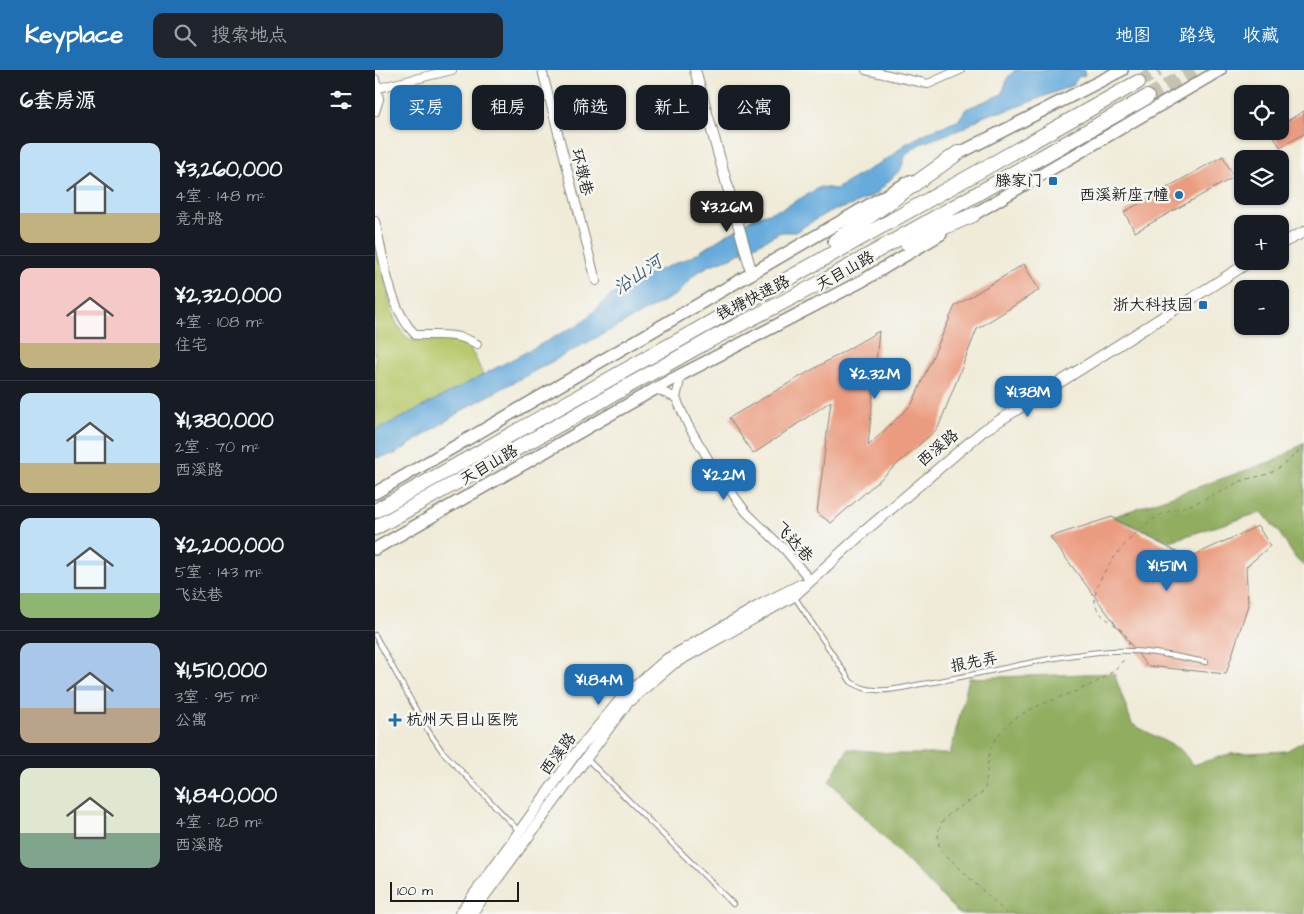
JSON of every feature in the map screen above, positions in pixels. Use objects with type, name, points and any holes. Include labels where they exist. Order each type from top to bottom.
[{"type":"highway","name":"钱塘快速路","points":[[375,511],[751,297],[1138,82]]},
{"type":"highway","name":"钱塘快速路","points":[[375,528],[710,340],[822,282],[1147,97]]},
{"type":"highway","points":[[751,297],[868,220],[958,154]]},
{"type":"highway","points":[[822,282],[973,215]]},
{"type":"main road","points":[[695,70],[752,274]]},
{"type":"main road","name":"天目山路","points":[[375,493],[752,274],[832,225],[958,154],[1122,70]]},
{"type":"main road","name":"天目山路","points":[[375,549],[681,375],[862,281],[1220,70]]},
{"type":"main road","points":[[1289,240],[1304,232]]},
{"type":"main road","name":"西溪路","points":[[471,914],[627,703],[673,664],[794,596],[810,580],[983,431],[1237,270]]},
{"type":"main road","name":"西溪路","points":[[460,914],[576,753],[628,693],[667,659],[762,604],[810,580]]},
{"type":"street","points":[[378,88],[453,70]]},
{"type":"street","name":"环墩巷","points":[[542,70],[596,280]]},
{"type":"street","points":[[866,70],[928,84],[960,70]]},
{"type":"street","points":[[375,78],[379,99],[375,112]]},
{"type":"street","points":[[375,222],[396,307],[407,326],[416,335],[453,335],[477,344]]},
{"type":"street","points":[[656,389],[676,398],[681,375]]},
{"type":"street","name":"飞达巷","points":[[676,398],[688,424],[713,467],[746,512],[785,550],[810,580]]},
{"type":"lane","name":"报先弄","points":[[794,596],[851,682],[862,689],[878,691],[1059,657],[1129,651],[1173,655],[1206,662]]},
{"type":"lane","points":[[375,635],[425,726],[442,751],[519,832]]},
{"type":"lane","points":[[586,757],[733,904]]},
{"type":"path","points":[[1007,914],[950,861],[940,849],[936,836],[941,823],[951,812],[984,791],[991,747],[1001,731],[1011,722],[1029,710],[1104,677],[1120,665],[1129,651],[1129,640],[1097,609],[1095,602],[1096,588],[1102,575],[1129,542],[1155,518],[1211,496],[1241,481],[1268,474],[1287,462],[1304,446]]},
{"type":"green space","points":[[375,242],[395,321],[404,334],[416,341],[451,339],[464,343],[474,355],[485,380],[375,434]]},
{"type":"green space","points":[[1304,443],[1304,566],[1296,559],[1280,534],[1262,512],[1170,541],[1112,517],[1278,459]]},
{"type":"green space","points":[[1114,673],[1132,724],[1181,750],[1193,765],[1229,754],[1286,751],[1304,741],[1304,914],[959,914],[829,781],[848,749],[899,754],[950,754],[969,678]]},
{"type":"water","points":[[1015,70],[1084,70],[1085,75],[1078,77],[1073,85],[1009,110],[985,115],[964,128],[920,144],[906,154],[901,169],[876,194],[853,205],[828,212],[795,232],[781,232],[731,258],[710,265],[695,274],[677,294],[466,408],[395,454],[375,458],[375,430],[583,322],[609,297],[640,278],[693,256],[753,218],[784,208],[820,187],[836,189],[890,157],[904,145],[932,130],[958,121],[966,109],[1002,94],[1008,77]]},
{"type":"building","points":[[1304,111],[1304,134],[1280,147],[1276,140],[1289,140],[1289,120]]},
{"type":"building","name":"西溪新座7幢","points":[[1223,156],[1234,177],[1135,232],[1124,212]]},
{"type":"building","points":[[1024,264],[1039,290],[977,329],[938,428],[831,523],[817,513],[831,401],[753,454],[729,418],[879,331],[868,446],[912,404],[955,306]]},
{"type":"building","points":[[1112,517],[1188,558],[1258,526],[1270,546],[1246,567],[1248,605],[1226,674],[1147,666],[1050,537]]},
{"type":"tunnel","points":[[1138,82],[1159,70]]},
{"type":"tunnel","points":[[1147,97],[1194,70]]},
{"type":"place","name":"滕家门","points":[[1053,181]]},
{"type":"place","name":"西溪新座7幢","points":[[1179,195]]},
{"type":"place","name":"浙大科技园","points":[[1203,305]]},
{"type":"place","name":"杭州天目山医院","points":[[395,720]]},
{"type":"water label","name":"沿山河","points":[[638,275]]}]
